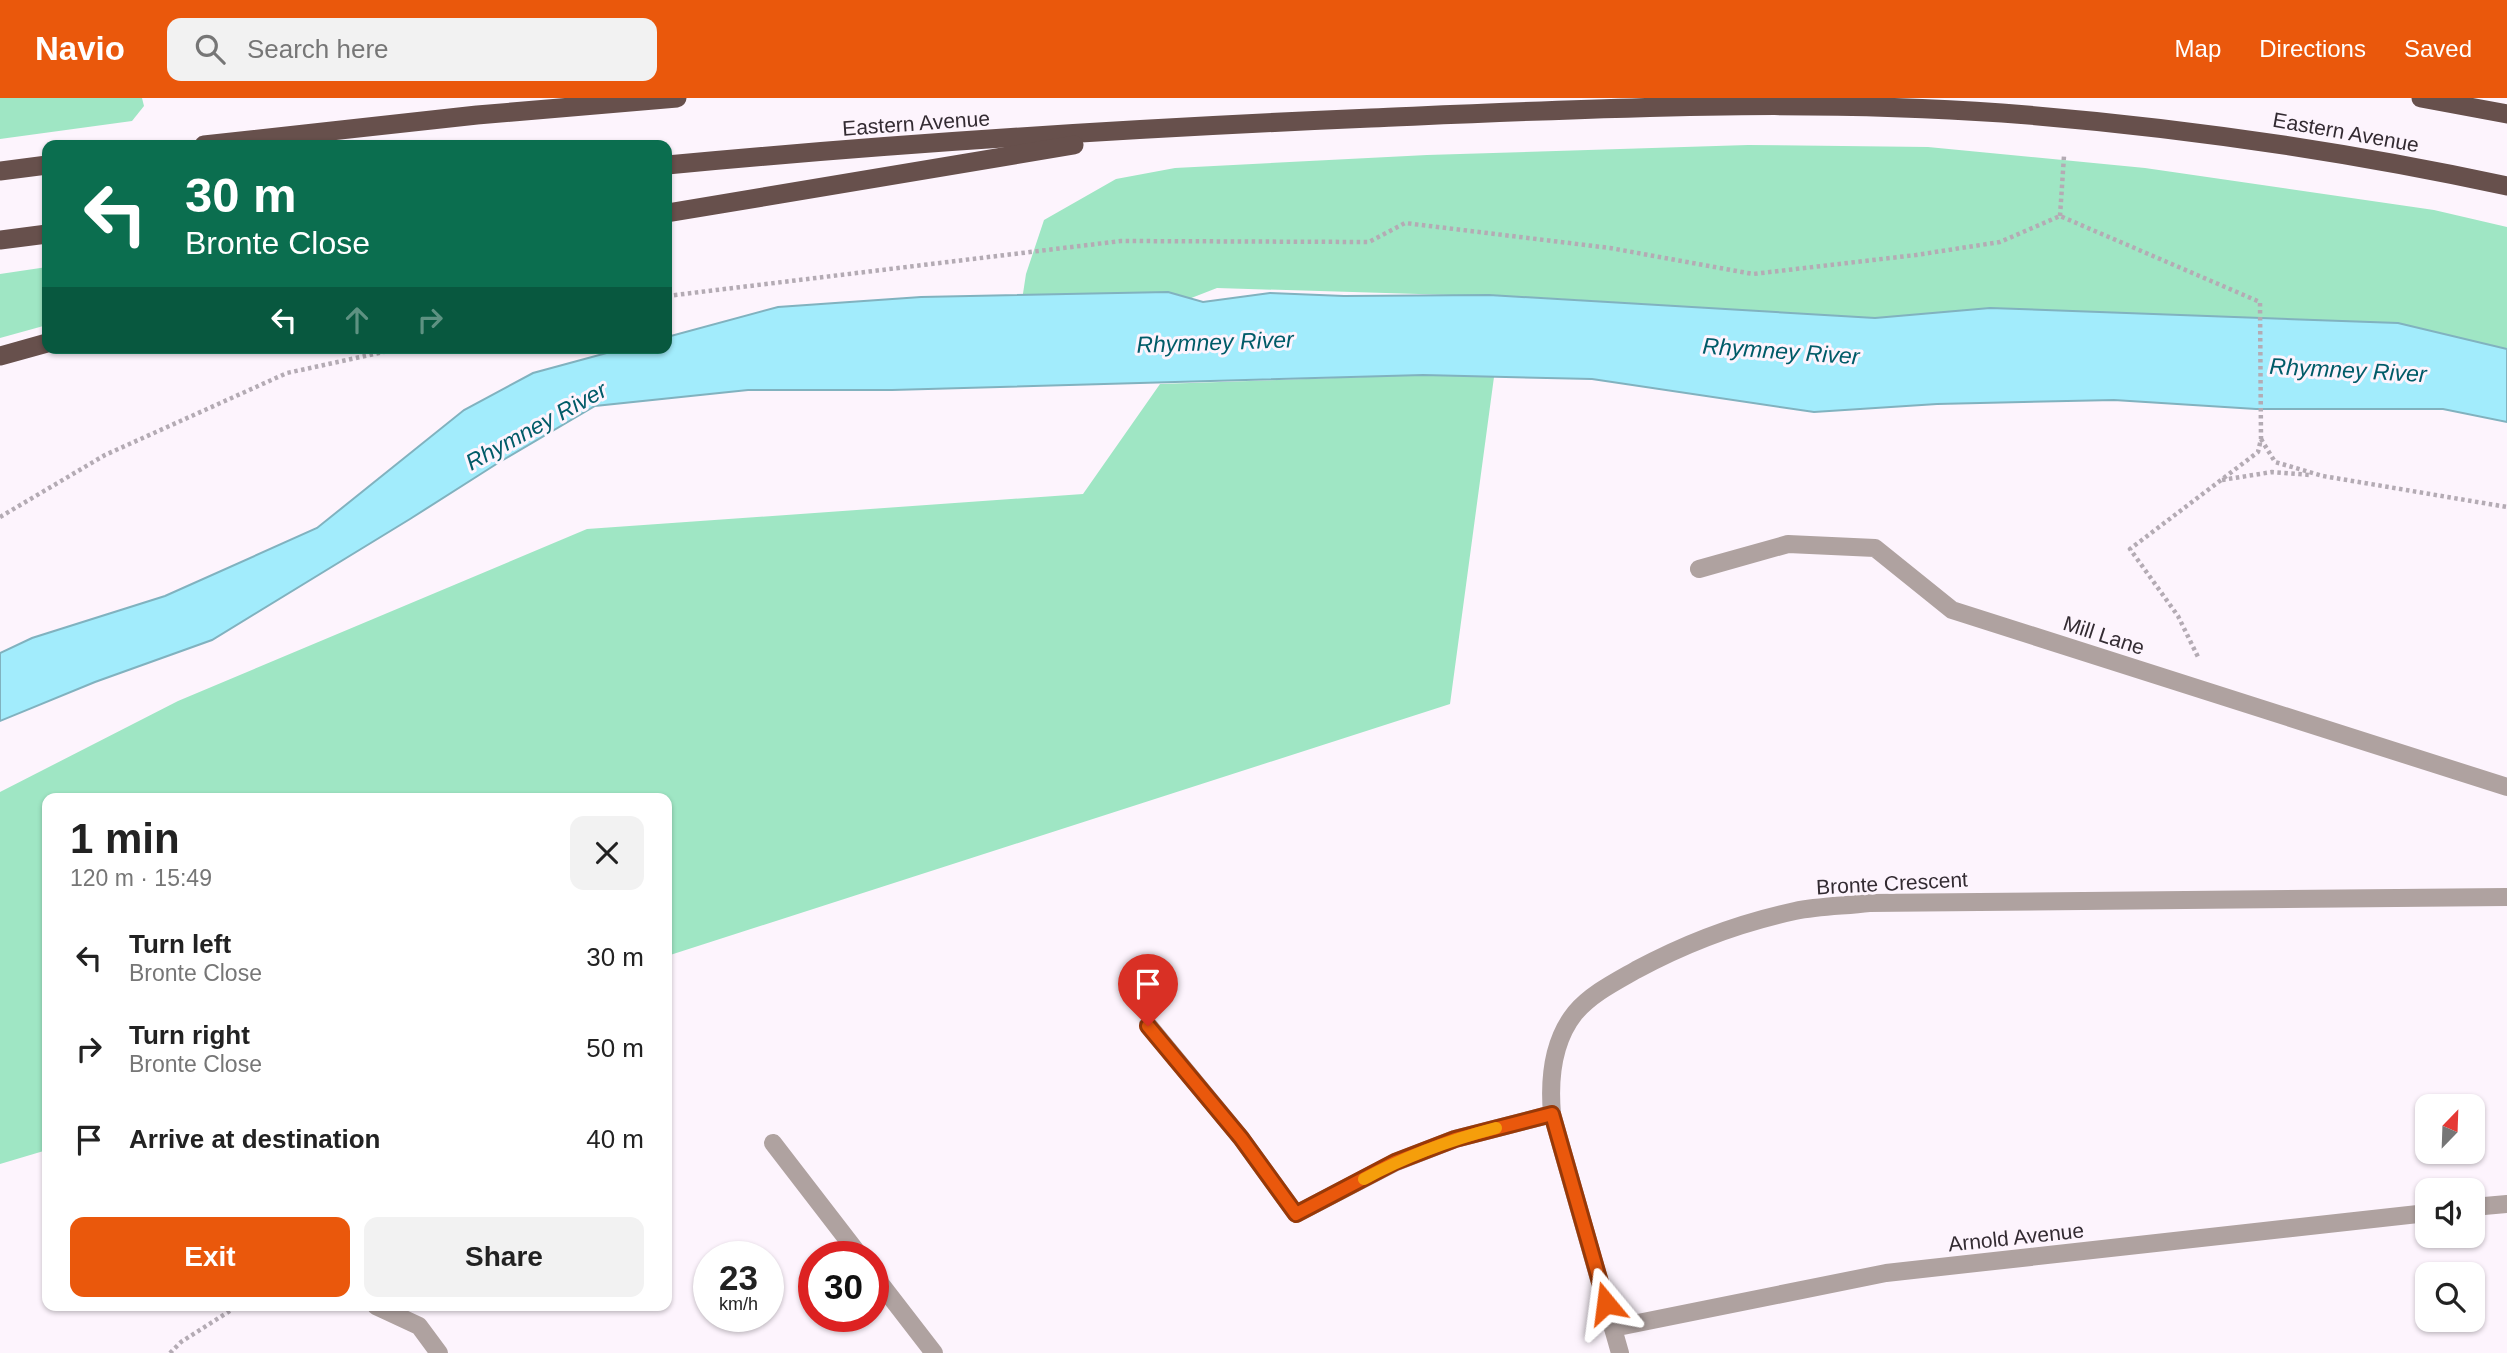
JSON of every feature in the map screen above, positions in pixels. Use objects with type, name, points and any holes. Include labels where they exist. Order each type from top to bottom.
[{"type":"highway","points":[[250,140],[477,115],[677,98]]},
{"type":"highway","points":[[2421,98],[2507,114]]},
{"type":"highway","name":"Eastern Avenue","points":[[672,165],[1185,127],[1538,111],[1721,107],[1997,113],[2239,138],[2353,155],[2507,186]]},
{"type":"highway","points":[[672,212],[1185,127]]},
{"type":"highway","points":[[0,171],[42,166]]},
{"type":"highway","points":[[0,240],[42,235]]},
{"type":"highway","points":[[0,356],[42,344]]},
{"type":"street","name":"Mill Lane","points":[[1699,569],[1788,544],[1875,548],[1952,610],[2507,787]]},
{"type":"street","name":"Bronte Crescent","points":[[1620,1353],[1552,1114],[1549,1083],[1556,1049],[1575,1013],[1603,988],[1671,951],[1735,926],[1797,911],[1869,903],[2507,897]]},
{"type":"street","points":[[1148,1026],[1241,1138],[1296,1214],[1395,1162],[1455,1139],[1552,1114]]},
{"type":"street","points":[[773,1143],[848,1241]]},
{"type":"street","points":[[2485,1206],[2507,1203]]},
{"type":"street","name":"Arnold Avenue","points":[[1613,1328],[1886,1273],[2415,1214]]},
{"type":"street","points":[[889,1295],[934,1353]]},
{"type":"street","points":[[387,1311],[419,1326],[439,1353]]},
{"type":"path","points":[[2060,216],[2064,156]]},
{"type":"path","points":[[672,295],[1121,240],[1368,242],[1405,223],[1610,248],[1753,274],[2000,242],[2060,216],[2260,302],[2261,439],[2258,452],[2130,549],[2178,616],[2197,654],[2208,692]]},
{"type":"path","points":[[0,517],[104,456],[287,373],[374,354]]},
{"type":"path","points":[[2261,439],[2275,462],[2323,476]]},
{"type":"path","points":[[2221,481],[2272,471],[2323,476],[2507,507]]},
{"type":"path","points":[[170,1353],[180,1342],[230,1311]]},
{"type":"green space","points":[[0,98],[142,98],[144,106],[132,121],[0,139]]},
{"type":"green space","points":[[1748,145],[1928,147],[2145,168],[2434,210],[2507,227],[2507,350],[1875,318],[1548,298],[1217,288],[1163,309],[1020,313],[1026,274],[1044,220],[1116,179],[1175,168],[1427,155]]},
{"type":"green space","points":[[42,268],[42,326],[0,338],[0,274]]},
{"type":"green space","points":[[1423,375],[1494,377],[1450,704],[672,954],[672,793],[42,793],[42,1151],[0,1164],[0,792],[178,701],[587,529],[1083,494],[1160,384]]},
{"type":"water","name":"Rhymney River","points":[[1168,292],[1203,302],[1270,293],[1344,296],[1489,295],[1875,318],[1990,308],[2398,323],[2507,349],[2507,422],[2443,409],[2256,409],[2114,400],[1937,404],[1814,412],[1592,379],[1423,375],[892,390],[748,390],[595,406],[212,640],[95,682],[0,721],[0,653],[32,638],[165,596],[317,528],[464,410],[533,373],[603,354],[672,354],[672,336],[778,307],[921,297]]},
{"type":"slow traffic","points":[[1364,1179],[1395,1162],[1455,1139],[1496,1128]]},
{"type":"route","points":[[1148,1026],[1241,1138],[1296,1214],[1395,1162],[1455,1139],[1552,1114],[1606,1303]]}]
